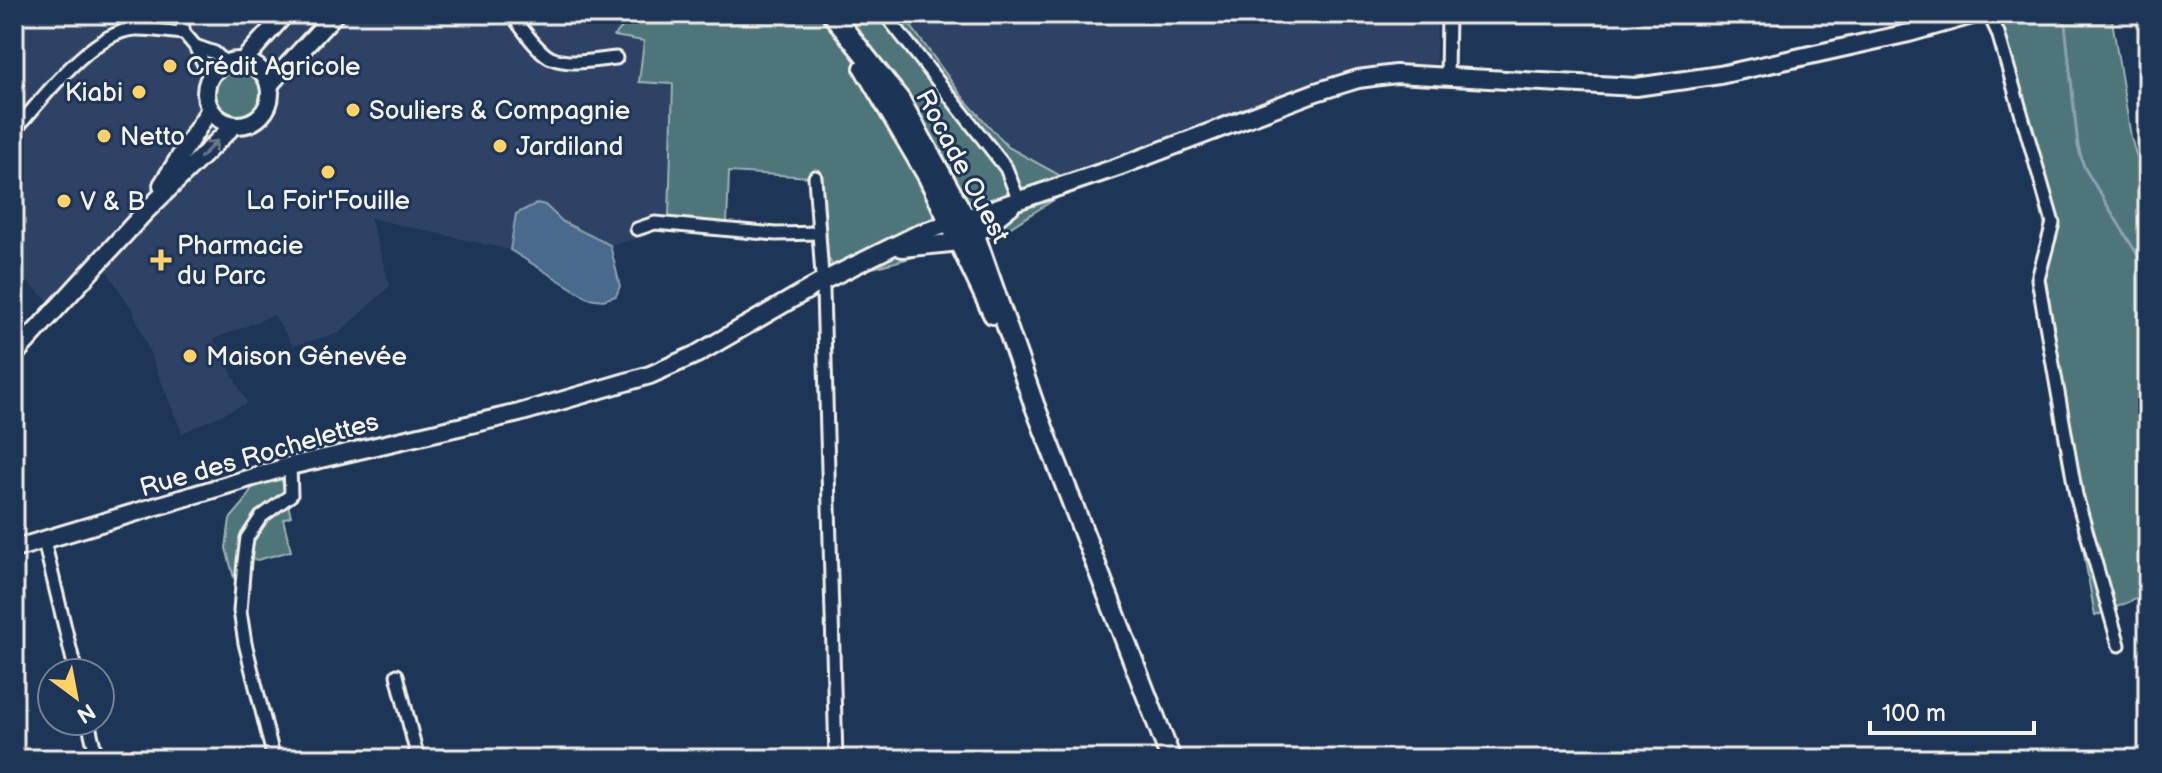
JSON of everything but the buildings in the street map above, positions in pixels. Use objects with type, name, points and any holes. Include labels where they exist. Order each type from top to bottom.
[{"type":"main road","name":"Rocade Ouest","points":[[832,14],[900,100],[963,218],[1171,759]]},
{"type":"street","points":[[118,14],[133,29]]},
{"type":"street","points":[[180,14],[184,33],[195,46],[210,77],[206,93],[210,109],[216,117],[234,125]]},
{"type":"street","points":[[210,77],[234,62],[285,14]]},
{"type":"street","points":[[269,85],[335,14]]},
{"type":"street","points":[[512,14],[519,26],[550,58],[584,62],[616,58]]},
{"type":"street","points":[[885,14],[1006,168],[1019,201]]},
{"type":"street","points":[[1447,75],[1448,14]]},
{"type":"street","points":[[883,251],[971,236],[1019,201],[1358,79],[1396,74],[1447,75],[1636,87],[1680,82],[1909,33],[1976,14]]},
{"type":"street","points":[[1989,14],[1998,33],[2053,223],[2038,279],[2076,495],[2119,645]]},
{"type":"street","points":[[14,131],[86,54],[109,38],[133,29],[184,33]]},
{"type":"street","points":[[14,355],[144,213],[234,125],[250,122],[263,112],[270,95],[269,85],[260,69],[195,46]]},
{"type":"street","points":[[144,213],[210,109]]},
{"type":"street","points":[[815,177],[823,281],[836,759]]},
{"type":"street","name":"Rue des Rochelettes","points":[[14,549],[290,466],[519,413],[650,375],[685,360],[823,281],[883,251],[963,218],[1019,201]]},
{"type":"street","points":[[637,229],[655,223],[776,234],[819,233]]},
{"type":"street","points":[[274,759],[240,611],[247,538],[261,517],[291,495],[290,466]]},
{"type":"street","points":[[44,541],[72,657]]},
{"type":"street","points":[[397,675],[418,759]]},
{"type":"street","points":[[92,737],[97,759]]},
{"type":"shaded area","points":[[14,14],[634,14],[615,36],[644,41],[673,84],[669,217],[645,237],[610,245],[563,222],[546,205],[510,240],[510,250],[370,218],[390,286],[339,333],[293,346],[274,315],[214,339],[247,403],[182,433],[133,311],[107,271],[63,314],[14,270]]},
{"type":"shaded area","points":[[902,14],[1437,14],[1436,64],[1360,69],[1072,174],[1059,175],[1008,147],[965,100]]},
{"type":"shaded area","points":[[537,203],[545,205],[563,222],[610,245],[620,286],[616,296],[603,300],[588,298],[510,250],[516,214]]},
{"type":"green space","points":[[634,14],[902,14],[965,100],[1008,147],[1059,175],[1068,191],[998,235],[838,277],[814,229],[812,177],[729,172],[727,226],[669,217],[673,84],[639,82],[644,41],[614,36]]},
{"type":"green space","points":[[1986,14],[2111,14],[2131,137],[2148,197],[2148,594],[2095,616],[2034,275],[2045,227]]},
{"type":"green space","points":[[239,69],[255,76],[262,92],[255,108],[239,115],[223,108],[216,92],[223,76]]},
{"type":"green space","points":[[278,478],[285,492],[258,514],[238,576],[234,578],[226,548],[230,519],[253,486]]},
{"type":"green space","points":[[288,505],[291,516],[283,519],[291,551],[257,560],[249,559],[262,528]]},
{"type":"waterway","points":[[2064,14],[2078,146],[2084,167],[2148,272]]},
{"type":"place","name":"Crédit Agricole","points":[[170,66]]},
{"type":"place","name":"Kiabi","points":[[139,92]]},
{"type":"place","name":"Souliers & Compagnie","points":[[353,110]]},
{"type":"place","name":"Netto","points":[[104,136]]},
{"type":"place","name":"Jardiland","points":[[500,146]]},
{"type":"place","name":"La Foir'Fouille","points":[[328,172]]},
{"type":"place","name":"V & B","points":[[64,201]]},
{"type":"place","name":"Pharmacie du Parc","points":[[161,260]]},
{"type":"place","name":"Maison Génevée","points":[[190,356]]}]
